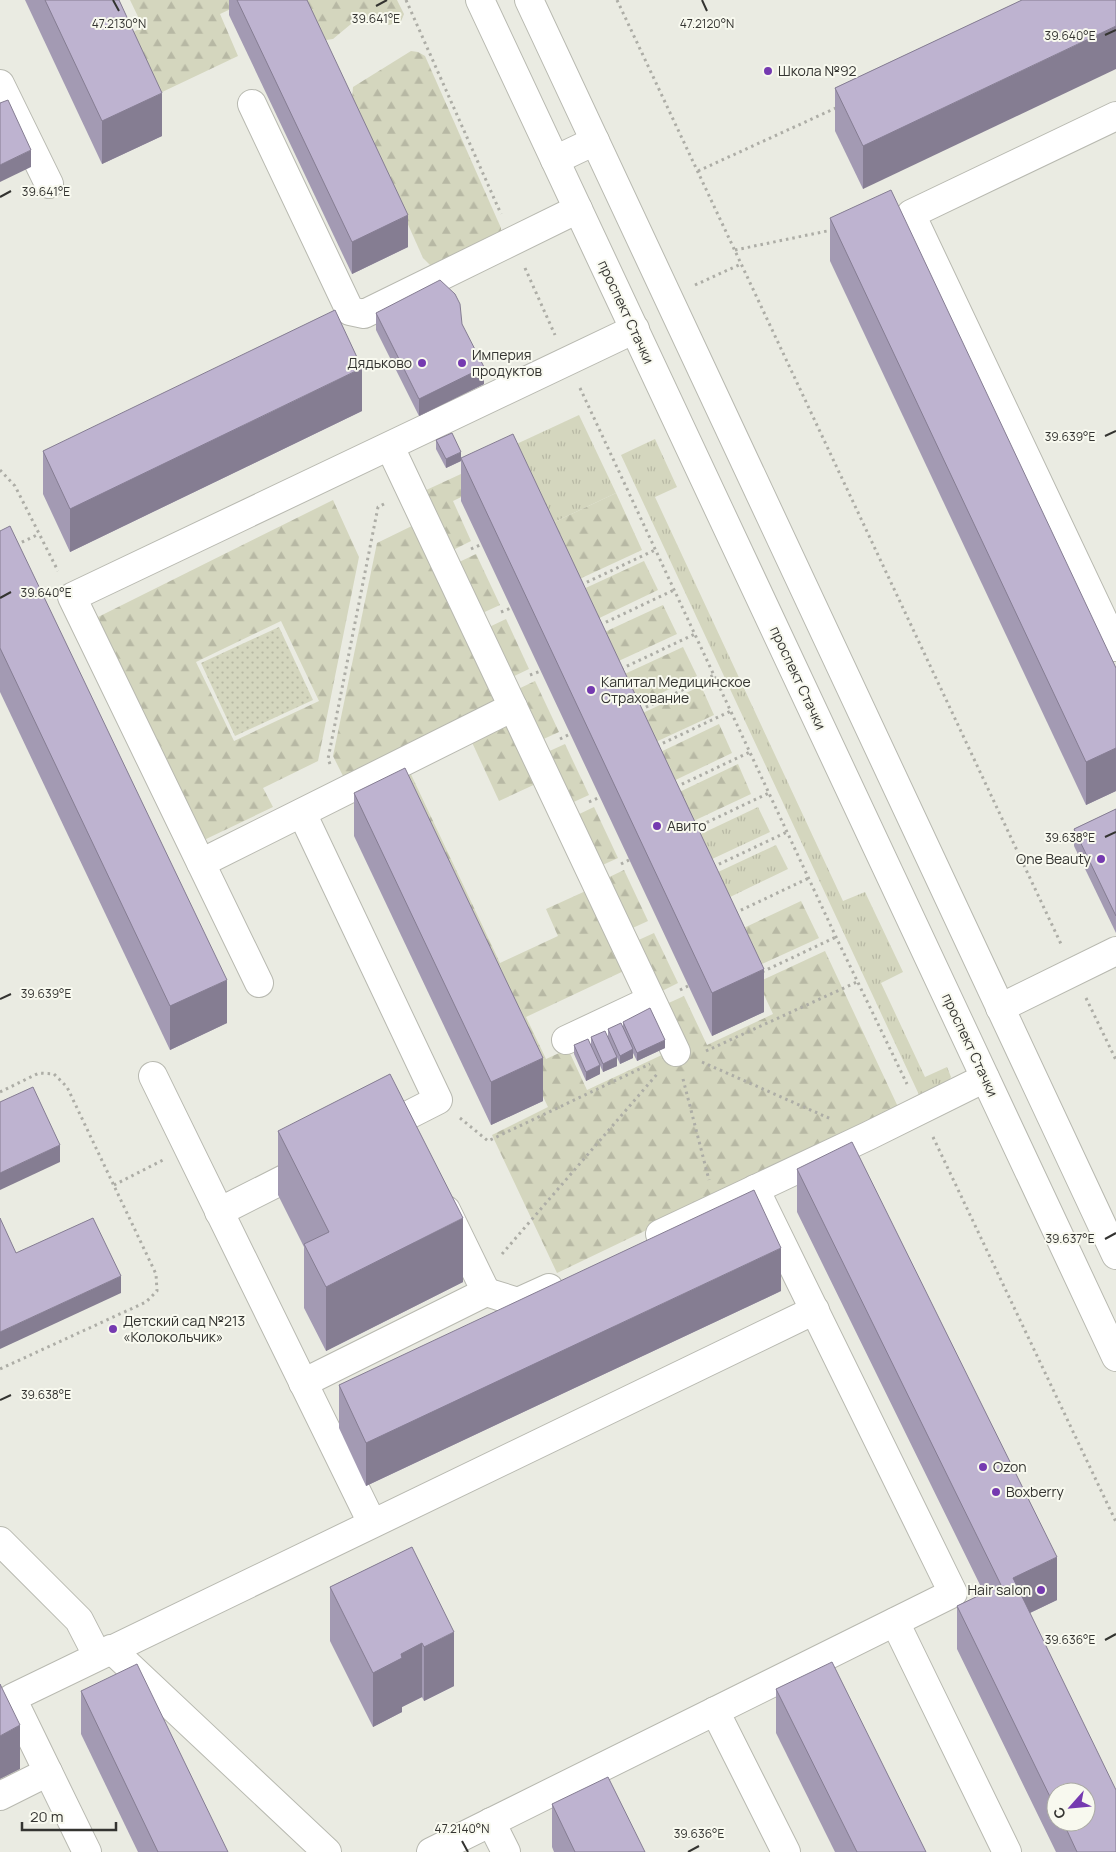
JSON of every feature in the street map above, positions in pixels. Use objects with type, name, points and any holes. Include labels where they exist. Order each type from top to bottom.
[{"type":"main road","name":"проспект Стачки","points":[[480,0],[1116,1357]]},
{"type":"main road","points":[[529,0],[1116,1255]]},
{"type":"main road","points":[[0,84],[49,184]]},
{"type":"main road","points":[[252,104],[350,311],[364,314],[578,209]]},
{"type":"main road","points":[[1116,116],[911,214],[1116,647]]},
{"type":"main road","points":[[555,160],[595,141]]},
{"type":"main road","points":[[259,983],[72,597],[635,329]]},
{"type":"main road","points":[[390,447],[651,1000],[684,1055]]},
{"type":"main road","points":[[201,863],[513,707]]},
{"type":"main road","points":[[302,813],[438,1100],[404,1129],[357,1142]]},
{"type":"main road","points":[[1000,1008],[1116,951]]},
{"type":"main road","points":[[566,1040],[651,1000]]},
{"type":"main road","points":[[153,1076],[372,1523]]},
{"type":"main road","points":[[635,1246],[868,1136],[985,1078]]},
{"type":"main road","points":[[219,1212],[331,1155]]},
{"type":"main road","points":[[431,1852],[953,1593],[755,1188]]},
{"type":"main road","points":[[436,1190],[483,1285],[518,1302],[572,1276]]},
{"type":"main road","points":[[303,1383],[342,1353],[483,1285]]},
{"type":"main road","points":[[87,1852],[12,1698],[815,1310]]},
{"type":"main road","points":[[0,1541],[79,1620],[104,1652],[327,1852]]},
{"type":"main road","points":[[895,1622],[1007,1852]]},
{"type":"main road","points":[[715,1711],[786,1852]]},
{"type":"main road","points":[[0,1796],[48,1772]]},
{"type":"main road","points":[[491,1822],[506,1852]]},
{"type":"path","points":[[406,0],[567,362],[857,982],[1116,1522]]},
{"type":"path","points":[[617,0],[1116,1060]]},
{"type":"path","points":[[698,171],[843,104]]},
{"type":"path","points":[[735,250],[832,230]]},
{"type":"path","points":[[0,470],[15,486],[72,597]]},
{"type":"path","points":[[344,792],[328,759],[378,507],[411,490]]},
{"type":"path","points":[[8,549],[40,534]]},
{"type":"path","points":[[580,585],[655,550]]},
{"type":"path","points":[[599,625],[674,590]]},
{"type":"path","points":[[620,669],[695,634]]},
{"type":"path","points":[[640,711],[714,675]]},
{"type":"path","points":[[656,746],[731,711]]},
{"type":"path","points":[[667,791],[750,752]]},
{"type":"path","points":[[687,832],[769,794]]},
{"type":"path","points":[[705,871],[787,832]]},
{"type":"path","points":[[727,917],[809,878]]},
{"type":"path","points":[[755,975],[836,937]]},
{"type":"path","points":[[438,1100],[488,1141],[857,982]]},
{"type":"path","points":[[684,1055],[868,1136]]},
{"type":"path","points":[[684,1055],[716,1207]]},
{"type":"path","points":[[483,1285],[684,1055]]},
{"type":"path","points":[[0,1092],[40,1074],[54,1074],[67,1087],[156,1274],[157,1291],[146,1302],[0,1369]]},
{"type":"path","points":[[114,1185],[188,1147]]},
{"type":"green space","points":[[130,0],[250,0],[220,14],[238,56],[158,94],[129,34],[143,27]]},
{"type":"green space","points":[[299,0],[397,0],[404,14],[401,21],[389,25],[374,19],[351,24],[333,39],[319,41]]},
{"type":"green space","points":[[411,51],[425,56],[501,228],[501,236],[431,266],[423,258],[352,99],[353,87]]},
{"type":"green space","points":[[579,415],[616,493],[546,526],[510,447]]},
{"type":"green space","points":[[655,439],[677,487],[655,497],[843,901],[865,892],[903,972],[881,983],[925,1077],[947,1067],[951,1077],[947,1084],[921,1099],[621,455]]},
{"type":"green space","points":[[502,455],[511,473],[453,501],[471,541],[449,552],[422,492]]},
{"type":"green space","points":[[616,493],[642,550],[573,582],[546,526]]},
{"type":"green space","points":[[333,500],[359,557],[318,761],[263,788],[273,807],[204,840],[94,619]],"holes":[[[281,621],[319,701],[234,741],[196,662]]]},
{"type":"green space","points":[[418,523],[502,702],[345,780],[333,756],[377,543]]},
{"type":"green space","points":[[476,554],[500,605],[478,615],[455,564]]},
{"type":"green space","points":[[644,561],[658,590],[591,622],[577,592]]},
{"type":"green space","points":[[663,605],[677,634],[610,665],[596,636]]},
{"type":"green space","points":[[506,619],[529,669],[508,679],[485,629]]},
{"type":"green space","points":[[279,627],[313,700],[235,736],[201,663]]},
{"type":"green space","points":[[683,647],[697,676],[630,708],[616,678]]},
{"type":"green space","points":[[535,681],[559,732],[537,742],[514,691]]},
{"type":"green space","points":[[701,686],[714,715],[647,746],[634,717]]},
{"type":"green space","points":[[510,719],[540,782],[499,801],[470,738]]},
{"type":"green space","points":[[719,724],[732,753],[665,785],[652,756]]},
{"type":"green space","points":[[565,744],[589,795],[567,805],[543,754]]},
{"type":"green space","points":[[738,764],[751,794],[685,825],[671,796]]},
{"type":"green space","points":[[408,768],[500,963],[558,936],[546,909],[590,889],[628,969],[526,1017],[546,1059],[568,1049],[587,1090],[681,1046],[662,1006],[684,996],[707,1045],[773,1014],[758,982],[825,951],[899,1109],[557,1273],[492,1135],[548,1107],[390,776]]},
{"type":"green space","points":[[594,807],[618,858],[596,868],[573,817]]},
{"type":"green space","points":[[758,807],[770,832],[710,860],[699,835]]},
{"type":"green space","points":[[776,845],[788,869],[728,898],[716,873]]},
{"type":"green space","points":[[624,870],[648,921],[626,931],[603,880]]},
{"type":"green space","points":[[801,901],[819,938],[751,969],[735,932]]},
{"type":"green space","points":[[654,933],[678,983],[656,994],[632,943]]},
{"type":"building","points":[[45,0],[119,0],[162,93],[102,121]]},
{"type":"building","points":[[237,0],[307,0],[408,215],[352,242]]},
{"type":"building","points":[[1022,0],[1116,0],[1116,26],[863,146],[835,88]]},
{"type":"building","points":[[8,100],[31,150],[0,165],[0,103]]},
{"type":"building","points":[[891,190],[1116,668],[1116,748],[1086,762],[830,218]]},
{"type":"building","points":[[440,280],[455,294],[460,304],[462,324],[484,367],[419,399],[376,313]]},
{"type":"building","points":[[335,310],[362,368],[70,509],[43,451]]},
{"type":"building","points":[[452,433],[461,452],[446,459],[436,440]]},
{"type":"building","points":[[513,434],[764,969],[712,993],[461,458]]},
{"type":"building","points":[[10,526],[227,980],[170,1006],[0,648],[0,531]]},
{"type":"building","points":[[405,768],[543,1058],[491,1082],[354,793]]},
{"type":"building","points":[[1116,809],[1116,916],[1074,829]]},
{"type":"building","points":[[650,1008],[665,1040],[637,1053],[623,1022]]},
{"type":"building","points":[[621,1023],[633,1049],[620,1056],[608,1029]]},
{"type":"building","points":[[605,1031],[617,1057],[603,1064],[591,1037]]},
{"type":"building","points":[[588,1039],[600,1065],[586,1072],[574,1045]]},
{"type":"building","points":[[390,1074],[463,1218],[326,1287],[304,1244],[329,1232],[278,1131]]},
{"type":"building","points":[[33,1087],[60,1145],[0,1173],[0,1102]]},
{"type":"building","points":[[852,1142],[1057,1557],[1013,1578],[1116,1790],[1116,1852],[1077,1852],[1068,1832],[1096,1832],[1096,1782],[1046,1782],[1046,1788],[957,1606],[1001,1585],[797,1169]]},
{"type":"building","points":[[754,1190],[781,1248],[366,1443],[339,1385]]},
{"type":"building","points":[[0,1218],[16,1253],[93,1218],[121,1276],[0,1332]]},
{"type":"building","points":[[412,1547],[454,1632],[424,1647],[422,1643],[401,1654],[402,1658],[373,1673],[330,1587]]},
{"type":"building","points":[[832,1662],[926,1852],[857,1852],[776,1689]]},
{"type":"building","points":[[137,1664],[228,1852],[158,1852],[81,1691]]},
{"type":"building","points":[[0,1684],[20,1725],[0,1736]]},
{"type":"building","points":[[608,1777],[645,1852],[575,1852],[552,1804]]},
{"type":"place","name":"Школа №92","points":[[768,71]]},
{"type":"place","name":"Дядьково","points":[[422,363]]},
{"type":"place","name":"Империя продуктов","points":[[462,363]]},
{"type":"place","name":"Капитал Медицинское Страхование","points":[[591,690]]},
{"type":"place","name":"Авито","points":[[657,826]]},
{"type":"place","name":"One Beauty","points":[[1101,859]]},
{"type":"place","name":"Детский сад №213 «Колокольчик»","points":[[113,1329]]},
{"type":"place","name":"Ozon","points":[[983,1467]]},
{"type":"place","name":"Boxberry","points":[[996,1492]]},
{"type":"place","name":"Hair salon","points":[[1041,1590]]}]
